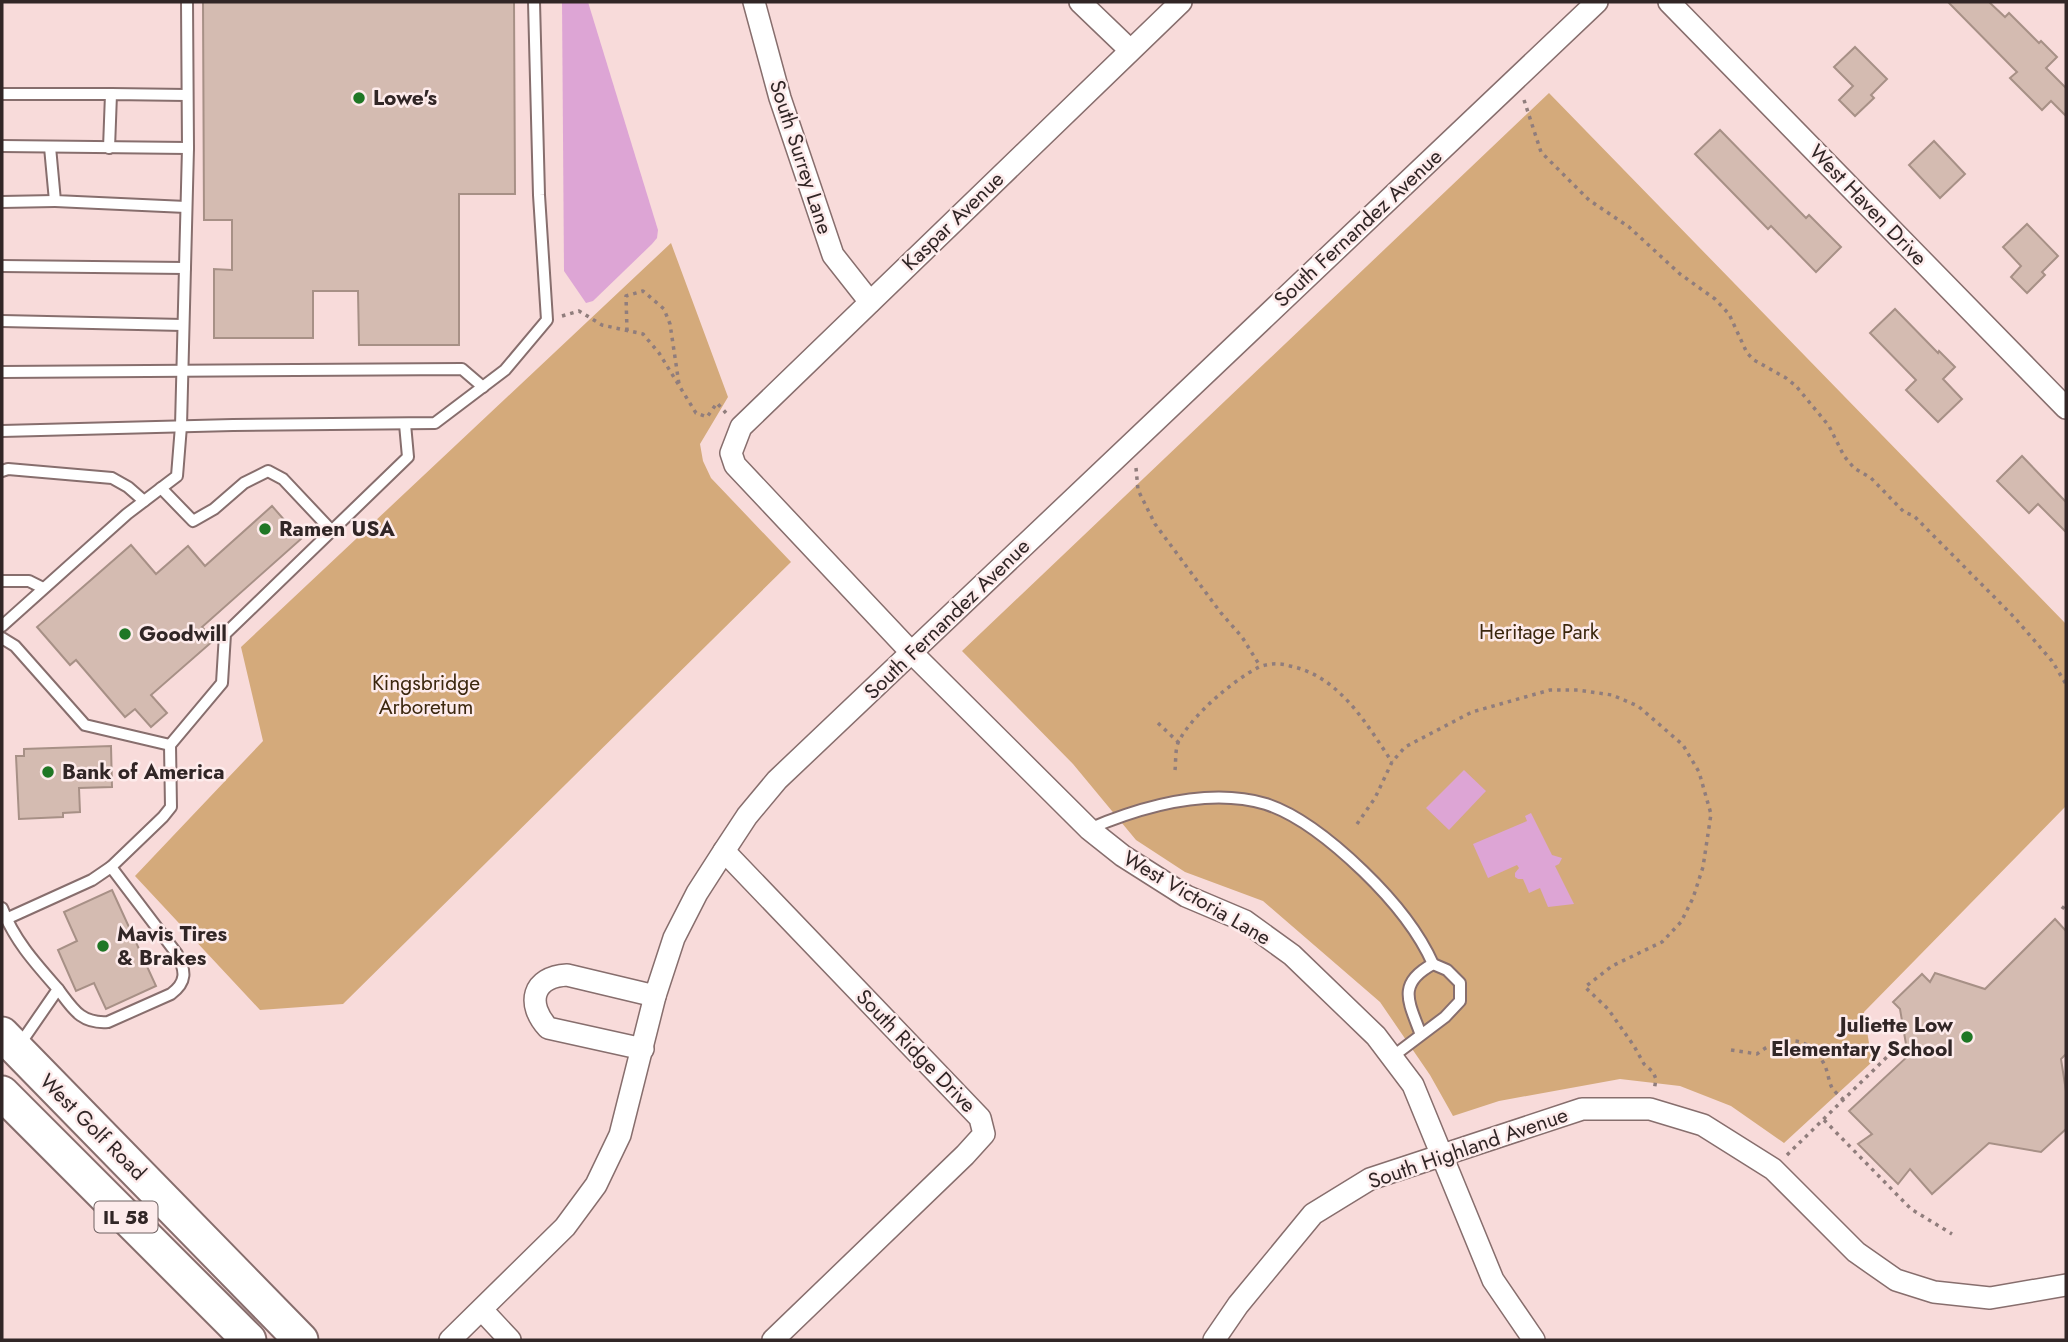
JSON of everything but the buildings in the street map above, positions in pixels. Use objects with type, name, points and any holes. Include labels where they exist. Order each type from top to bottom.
[{"type":"main road","name":"West Golf Road","points":[[9,1042],[301,1340]]},
{"type":"main road","name":"West Golf Road","points":[[2,1093],[249,1340]]},
{"type":"street","name":"South Surrey Lane","points":[[754,2],[780,98],[833,255],[870,302]]},
{"type":"street","points":[[1080,2],[1130,50]]},
{"type":"street","name":"Kaspar Avenue","points":[[737,436],[870,302],[1181,2]]},
{"type":"street","name":"South Fernandez Avenue","points":[[450,1340],[565,1227],[596,1185],[620,1135],[655,996],[674,938],[696,893],[747,816],[777,780],[1597,2]]},
{"type":"street","name":"West Haven Drive","points":[[1669,2],[2066,408]]},
{"type":"street","name":"West Victoria Lane","points":[[737,436],[731,453],[735,464],[911,652],[1089,829],[1123,856],[1186,896],[1245,921],[1292,955],[1376,1036],[1413,1085],[1493,1280],[1534,1340]]},
{"type":"street","name":"South Ridge Drive","points":[[724,851],[980,1118],[984,1134],[773,1340]]},
{"type":"street","points":[[643,1049],[548,1028],[538,1018],[534,1006],[535,994],[543,982],[556,976],[567,975],[655,996]]},
{"type":"street","name":"South Highland Avenue","points":[[1214,1340],[1238,1306],[1313,1214],[1370,1179],[1582,1109],[1650,1109],[1703,1125],[1773,1169],[1856,1252],[1896,1280],[1934,1292],[1990,1298],[2066,1285]]},
{"type":"street","points":[[482,1310],[510,1340]]},
{"type":"lane","points":[[2,626],[177,475],[181,426],[188,148],[187,2]]},
{"type":"lane","points":[[2,431],[181,426],[435,424],[505,370],[547,320],[539,195],[534,2]]},
{"type":"lane","points":[[2,94],[187,95]]},
{"type":"lane","points":[[109,148],[111,94]]},
{"type":"lane","points":[[2,146],[188,148]]},
{"type":"lane","points":[[50,147],[55,201]]},
{"type":"lane","points":[[2,202],[55,201],[186,207]]},
{"type":"lane","points":[[2,266],[185,268]]},
{"type":"lane","points":[[2,321],[183,325]]},
{"type":"lane","points":[[2,372],[462,369],[483,387]]},
{"type":"lane","points":[[111,867],[177,954],[184,966],[184,978],[171,994],[121,1017],[97,1023],[84,1019],[72,1009],[29,957],[4,913],[92,880],[111,867],[163,817],[171,807],[170,745],[222,683],[225,634],[408,457],[405,424]]},
{"type":"lane","points":[[2,471],[8,469],[112,478],[144,501]]},
{"type":"lane","points":[[161,488],[193,521],[214,509],[243,483],[268,471],[283,478],[332,531]]},
{"type":"lane","points":[[2,581],[29,581],[43,588]]},
{"type":"lane","points":[[2,638],[15,646],[85,725],[170,745]]},
{"type":"lane","points":[[1089,829],[1151,807],[1188,800],[1231,797],[1268,805],[1310,827],[1343,852],[1392,898],[1427,950],[1433,964],[1447,970],[1460,983],[1460,1001],[1445,1017],[1392,1057]]},
{"type":"lane","points":[[1421,1035],[1407,995],[1409,984],[1420,971],[1433,964]]},
{"type":"lane","points":[[9,1042],[58,989]]},
{"type":"path","points":[[1517,78],[1541,152],[1589,200],[1629,227],[1680,274],[1715,299],[1729,314],[1747,353],[1796,386],[1829,426],[1844,456],[1854,468],[1871,478],[1895,503],[1922,523],[2014,617],[2052,661],[2066,684]]},
{"type":"path","points":[[627,331],[626,296],[643,291],[664,309],[670,324],[679,386]]},
{"type":"path","points":[[547,320],[579,311],[602,326],[643,334],[659,353],[696,413],[707,417],[717,403],[737,436]]},
{"type":"path","points":[[1135,462],[1138,490],[1155,524],[1242,637],[1261,666]]},
{"type":"path","points":[[1175,770],[1179,743],[1197,716],[1217,696],[1261,666],[1279,663],[1298,667],[1334,686],[1392,762]]},
{"type":"path","points":[[1357,824],[1375,798],[1392,762],[1405,747],[1472,712],[1550,690],[1578,690],[1612,695],[1638,706],[1683,746],[1699,772],[1711,814],[1703,867],[1693,898],[1681,922],[1662,942],[1612,966],[1585,987],[1608,1009],[1657,1079],[1650,1109]]},
{"type":"path","points":[[1158,723],[1179,743]]},
{"type":"path","points":[[2062,909],[2066,904]]},
{"type":"path","points":[[1731,1050],[1757,1054],[1777,1042],[1793,1040],[1805,1044],[1822,1059],[1829,1073],[1831,1087],[1844,1100]]},
{"type":"path","points":[[1773,1169],[1894,1050]]},
{"type":"path","points":[[1824,1120],[1911,1209],[1951,1234]]},
{"type":"green space","name":"Heritage Park","points":[[1549,93],[2066,624],[2066,806],[1864,1012],[1872,1062],[1784,1143],[1731,1106],[1680,1086],[1620,1079],[1499,1101],[1453,1116],[1430,1075],[1380,1002],[1263,901],[1185,872],[1136,840],[1073,764],[962,651]]},
{"type":"green space","name":"Kingsbridge Arboretum","points":[[671,243],[728,397],[700,444],[703,461],[711,478],[791,562],[343,1004],[260,1010],[135,876],[263,741],[241,647]]},
{"type":"shaded area","points":[[562,2],[588,2],[658,230],[657,238],[652,244],[593,301],[586,303],[564,271]]},
{"type":"shaded area","points":[[1464,770],[1486,791],[1449,830],[1426,808]]},
{"type":"shaded area","points":[[1531,813],[1552,855],[1562,858],[1555,866],[1574,904],[1548,907],[1540,888],[1529,893],[1523,879],[1515,877],[1519,868],[1517,865],[1488,878],[1473,844],[1527,821],[1525,816]]},
{"type":"place","name":"Lowe's","points":[[359,98]]},
{"type":"place","name":"Ramen USA","points":[[265,529]]},
{"type":"place","name":"Goodwill","points":[[125,634]]},
{"type":"place","name":"Bank of America","points":[[48,772]]},
{"type":"place","name":"Mavis Tires & Brakes","points":[[103,946]]},
{"type":"place","name":"Juliette Low Elementary School","points":[[1967,1037]]}]
